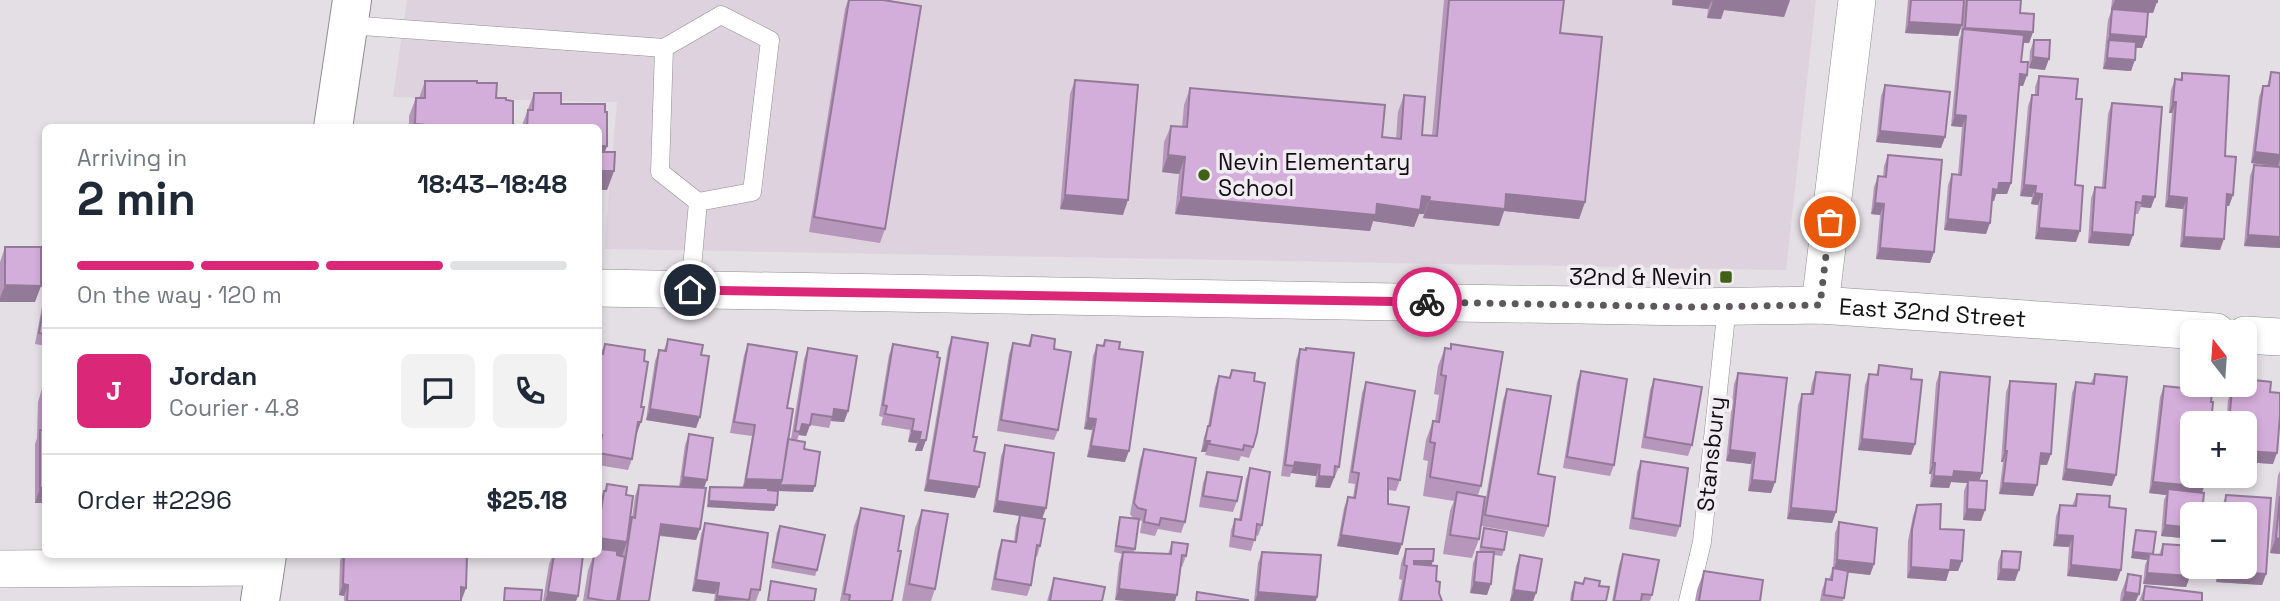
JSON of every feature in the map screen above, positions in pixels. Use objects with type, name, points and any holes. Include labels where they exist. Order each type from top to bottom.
[{"type":"street","points":[[1820,305],[1857,0]]},
{"type":"street","points":[[334,124],[350,13]]},
{"type":"street","name":"East 32nd Street","points":[[602,288],[1727,306],[1820,305],[2180,330]]},
{"type":"street","points":[[2258,336],[2280,337]]},
{"type":"street","points":[[0,569],[264,574]]},
{"type":"lane","points":[[350,13],[664,48],[721,16],[770,40],[752,192],[698,202],[660,172],[664,48]]},
{"type":"lane","points":[[690,290],[698,202]]},
{"type":"lane","name":"Stansbury","points":[[1688,601],[1702,542],[1727,306]]},
{"type":"shaded area","name":"Nevin Elementary School","points":[[407,0],[1816,0],[1786,270],[604,249],[617,102],[393,97]]},
{"type":"building","points":[[849,0],[883,0],[921,6],[885,229],[814,217]]},
{"type":"building","points":[[1449,0],[1564,0],[1560,33],[1602,37],[1585,202],[1506,194],[1505,209],[1429,201],[1430,197],[1422,196],[1420,210],[1377,204],[1376,215],[1181,197],[1185,157],[1168,155],[1171,126],[1187,127],[1190,88],[1385,105],[1382,137],[1401,139],[1404,95],[1425,97],[1422,135],[1437,136]]},
{"type":"building","points":[[1911,0],[1964,0],[1962,25],[1909,22]]},
{"type":"building","points":[[1967,0],[2021,0],[2020,13],[2034,14],[2033,32],[1965,28]]},
{"type":"building","points":[[2112,9],[2148,12],[2146,37],[2110,34]]},
{"type":"building","points":[[1963,29],[2024,35],[2021,62],[2028,62],[2027,75],[2020,74],[2011,183],[1999,183],[1998,190],[1993,189],[1990,223],[1948,219],[1952,174],[1961,175],[1966,116],[1955,115]]},
{"type":"building","points":[[2034,40],[2050,40],[2049,59],[2033,57]]},
{"type":"building","points":[[2109,40],[2136,42],[2135,60],[2107,58]]},
{"type":"building","points":[[2271,72],[2280,73],[2280,155],[2255,152],[2263,86],[2269,86]]},
{"type":"building","points":[[2182,73],[2229,76],[2225,156],[2236,157],[2233,195],[2227,194],[2224,239],[2184,237],[2187,198],[2169,196],[2176,102],[2173,102],[2175,79],[2182,80]]},
{"type":"building","points":[[2039,76],[2078,79],[2076,99],[2082,99],[2075,185],[2083,186],[2080,231],[2039,228],[2042,194],[2035,193],[2036,186],[2024,185],[2032,95],[2038,95]]},
{"type":"building","points":[[1075,80],[1138,85],[1128,200],[1065,195]]},
{"type":"building","points":[[425,81],[497,83],[496,98],[513,101],[513,124],[415,124],[416,98],[425,98]]},
{"type":"building","points":[[1885,85],[1950,92],[1945,137],[1880,131]]},
{"type":"building","points":[[534,93],[561,93],[561,104],[605,104],[607,146],[602,146],[602,124],[527,124],[528,110],[533,110]]},
{"type":"building","points":[[2112,103],[2162,107],[2155,197],[2143,196],[2142,203],[2136,202],[2133,235],[2092,232],[2095,187],[2105,188]]},
{"type":"building","points":[[602,152],[615,152],[614,171],[602,171]]},
{"type":"building","points":[[1888,155],[1942,160],[1934,252],[1880,248],[1884,204],[1875,203],[1878,176],[1886,177]]},
{"type":"building","points":[[2254,165],[2280,167],[2280,237],[2248,235]]},
{"type":"building","points":[[5,247],[41,247],[41,286],[5,285]]},
{"type":"building","points":[[1032,335],[1055,339],[1054,349],[1071,352],[1058,430],[1001,420],[1013,343],[1030,346]]},
{"type":"building","points":[[952,337],[988,343],[973,437],[977,437],[974,451],[985,453],[979,487],[928,480]]},
{"type":"building","points":[[668,339],[703,345],[701,355],[709,356],[700,417],[650,409],[659,350],[666,351]]},
{"type":"building","points":[[1105,340],[1120,342],[1119,349],[1143,352],[1129,451],[1091,446],[1096,419],[1088,418],[1097,345],[1104,346]]},
{"type":"building","points":[[605,344],[645,350],[644,361],[648,362],[641,407],[644,407],[641,422],[638,422],[632,459],[602,454]]},
{"type":"building","points":[[748,344],[797,352],[787,408],[793,409],[782,480],[746,479],[755,425],[734,422]]},
{"type":"building","points":[[893,344],[938,352],[937,357],[940,358],[926,440],[919,440],[921,432],[912,431],[914,419],[885,414],[887,406],[883,405]]},
{"type":"building","points":[[1451,344],[1503,352],[1481,486],[1430,477],[1435,443],[1430,442],[1433,421],[1439,422],[1446,376],[1441,375],[1445,348],[1451,349]]},
{"type":"building","points":[[808,348],[857,356],[848,411],[834,409],[833,417],[812,414],[810,425],[802,424],[800,432],[795,431]]},
{"type":"building","points":[[1300,349],[1354,353],[1339,467],[1335,466],[1334,477],[1319,476],[1320,465],[1295,462],[1294,466],[1285,465]]},
{"type":"building","points":[[1879,365],[1912,369],[1911,379],[1922,380],[1915,444],[1862,439],[1869,374],[1878,375]]},
{"type":"building","points":[[1232,370],[1255,373],[1254,381],[1265,383],[1253,447],[1244,445],[1243,450],[1205,441],[1219,376],[1230,378]]},
{"type":"building","points":[[1581,371],[1627,379],[1614,465],[1567,457]]},
{"type":"building","points":[[1816,372],[1850,375],[1836,512],[1791,508],[1802,394],[1813,394]]},
{"type":"building","points":[[1940,372],[1990,377],[1982,473],[1954,471],[1953,477],[1934,476]]},
{"type":"building","points":[[1738,373],[1787,378],[1775,482],[1752,480],[1755,453],[1730,450]]},
{"type":"building","points":[[2095,374],[2127,377],[2116,475],[2066,469],[2076,382],[2094,384]]},
{"type":"building","points":[[1654,379],[1702,387],[1692,445],[1645,437]]},
{"type":"building","points":[[2258,380],[2271,382],[2270,392],[2280,393],[2277,453],[2257,452],[2257,411],[2230,411],[2231,397],[2258,397]]},
{"type":"building","points":[[2010,381],[2056,384],[2051,454],[2041,453],[2037,485],[2003,483]]},
{"type":"building","points":[[1366,382],[1415,391],[1400,480],[1388,478],[1388,504],[1409,507],[1402,544],[1341,535],[1348,497],[1355,498],[1359,473],[1352,472]]},
{"type":"building","points":[[2164,386],[2180,388],[2180,397],[2211,397],[2212,411],[2180,411],[2180,485],[2153,482]]},
{"type":"building","points":[[1507,389],[1551,396],[1538,474],[1555,477],[1548,526],[1485,515]]},
{"type":"building","points":[[42,430],[42,488],[40,488]]},
{"type":"building","points":[[689,434],[713,438],[707,480],[683,477]]},
{"type":"building","points":[[788,439],[805,442],[804,449],[820,452],[815,486],[780,485]]},
{"type":"building","points":[[1005,445],[1054,453],[1046,508],[997,501]]},
{"type":"building","points":[[1144,449],[1196,458],[1185,522],[1161,518],[1159,525],[1144,522],[1146,510],[1138,508],[1134,503]]},
{"type":"building","points":[[1641,461],[1688,468],[1680,526],[1633,518]]},
{"type":"building","points":[[1250,468],[1270,472],[1262,525],[1257,524],[1255,540],[1233,536],[1235,519],[1241,520]]},
{"type":"building","points":[[1207,472],[1242,477],[1237,501],[1203,496]]},
{"type":"building","points":[[1968,480],[1987,481],[1985,510],[1967,509]]},
{"type":"building","points":[[607,484],[627,487],[626,495],[633,496],[627,542],[602,539],[602,504]]},
{"type":"building","points":[[639,485],[706,488],[700,529],[661,524],[649,601],[619,601],[632,517],[635,518]]},
{"type":"building","points":[[710,487],[768,488],[778,491],[777,505],[709,501]]},
{"type":"building","points":[[2168,489],[2204,493],[2203,502],[2180,502],[2180,527],[2165,525]]},
{"type":"building","points":[[1457,492],[1485,497],[1479,539],[1450,535]]},
{"type":"building","points":[[2077,494],[2110,496],[2109,507],[2126,509],[2121,570],[2071,565],[2073,536],[2057,535],[2060,505],[2076,506]]},
{"type":"building","points":[[2226,495],[2271,498],[2266,574],[2257,573],[2257,502],[2225,502]]},
{"type":"building","points":[[2280,496],[2280,539],[2276,538]]},
{"type":"building","points":[[1941,504],[1940,529],[1964,530],[1962,561],[1951,560],[1950,570],[1911,567],[1912,530],[1917,505]]},
{"type":"building","points":[[861,508],[904,516],[892,601],[849,601],[850,595],[844,594]]},
{"type":"building","points":[[922,510],[948,514],[935,589],[909,584]]},
{"type":"building","points":[[1020,515],[1045,519],[1040,546],[1037,545],[1031,585],[995,579],[1002,540],[1016,542]]},
{"type":"building","points":[[1120,517],[1139,519],[1135,549],[1116,546]]},
{"type":"building","points":[[1839,522],[1877,528],[1874,564],[1837,560]]},
{"type":"building","points":[[705,523],[768,533],[760,590],[751,589],[749,600],[717,596],[719,583],[696,580]]},
{"type":"building","points":[[780,526],[825,535],[817,570],[773,562]]},
{"type":"building","points":[[1484,528],[1507,532],[1504,550],[1481,547]]},
{"type":"building","points":[[2136,530],[2156,532],[2153,554],[2133,552]]},
{"type":"building","points":[[1172,542],[1188,544],[1186,556],[1182,555],[1177,595],[1119,589],[1123,552],[1171,554]]},
{"type":"building","points":[[2163,544],[2180,545],[2180,575],[2147,573],[2149,554],[2162,555]]},
{"type":"building","points":[[602,549],[617,551],[617,555],[625,557],[617,601],[588,598],[594,558],[602,558]]},
{"type":"building","points":[[1406,549],[1434,549],[1433,561],[1414,561],[1414,564],[1437,566],[1436,581],[1440,582],[1439,593],[1442,601],[1401,601],[1407,566],[1404,565]]},
{"type":"building","points":[[2002,551],[2021,552],[2019,570],[2001,569]]},
{"type":"building","points":[[1262,552],[1321,555],[1317,597],[1258,592]]},
{"type":"building","points":[[1477,552],[1494,552],[1491,584],[1474,582]]},
{"type":"building","points":[[1623,554],[1659,560],[1652,595],[1642,594],[1641,601],[1614,601]]},
{"type":"building","points":[[1520,555],[1542,559],[1536,593],[1514,590]]},
{"type":"building","points":[[344,558],[467,558],[466,588],[461,587],[461,601],[347,601],[348,585],[343,584]]},
{"type":"building","points":[[554,558],[583,558],[578,596],[548,592]]},
{"type":"building","points":[[1833,568],[1848,571],[1844,598],[1824,595],[1826,579],[1832,580]]},
{"type":"building","points":[[1704,571],[1763,580],[1760,601],[1699,601]]},
{"type":"building","points":[[2128,574],[2141,576],[2139,594],[2125,592]]},
{"type":"building","points":[[1054,578],[1105,587],[1102,601],[1050,601]]},
{"type":"building","points":[[1585,578],[1600,581],[1599,586],[1609,587],[1606,601],[1572,601],[1575,582],[1583,584]]},
{"type":"building","points":[[771,581],[816,589],[814,601],[768,601]]},
{"type":"building","points":[[2145,586],[2202,593],[2202,601],[2143,601]]},
{"type":"building","points":[[505,588],[542,590],[541,601],[504,601]]},
{"type":"building","points":[[1197,592],[1248,600],[1248,601],[1196,601]]},
{"type":"way so far","points":[[1427,302],[1690,307],[1820,305],[1830,222]]},
{"type":"place","name":"Nevin Elementary School","points":[[1204,175]]},
{"type":"place","name":"32nd & Nevin","points":[[1726,277]]},
{"type":"route","points":[[690,290],[1427,302]]}]
